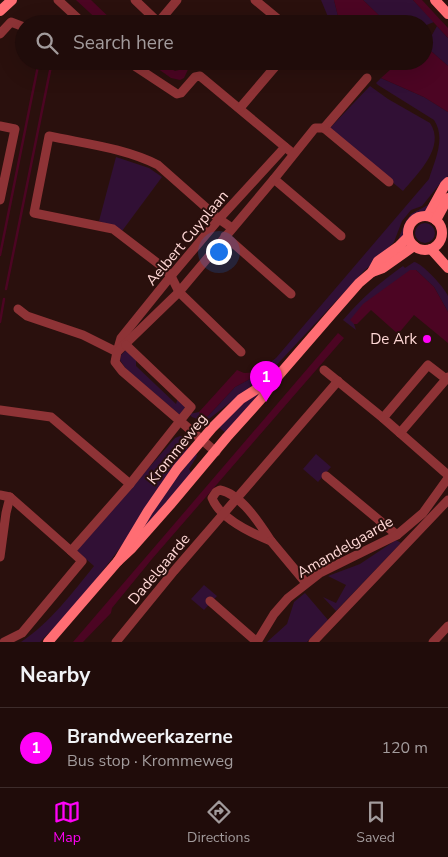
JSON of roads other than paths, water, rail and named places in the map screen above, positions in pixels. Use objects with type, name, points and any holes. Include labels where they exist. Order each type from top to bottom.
[{"type":"street","points":[[0,11],[12,0]]},
{"type":"street","points":[[58,0],[74,15]]},
{"type":"street","points":[[135,0],[149,15]]},
{"type":"street","points":[[164,15],[177,0]]},
{"type":"street","points":[[255,0],[273,15]]},
{"type":"street","points":[[435,0],[448,14]]},
{"type":"street","points":[[0,34],[11,22],[15,24]]},
{"type":"street","points":[[141,70],[177,94],[181,93],[195,77],[200,76],[294,154]]},
{"type":"street","points":[[240,108],[272,70]]},
{"type":"street","points":[[367,78],[324,128],[389,182]]},
{"type":"street","points":[[0,126],[15,129],[0,200]]},
{"type":"street","name":"Aelbert Cuyplaan","points":[[117,352],[179,292],[315,128],[324,128]]},
{"type":"street","points":[[232,228],[219,219],[158,165],[144,158],[115,150],[48,136],[34,213],[113,228],[160,265],[171,276],[179,292],[241,352]]},
{"type":"street","name":"Aelbert Cuyplaan","points":[[117,352],[121,338],[171,276],[219,219],[285,147]]},
{"type":"street","points":[[274,179],[341,236]]},
{"type":"street","points":[[432,218],[445,185],[448,182]]},
{"type":"street","points":[[432,218],[448,198]]},
{"type":"street","points":[[420,217],[432,218],[441,228],[444,242],[431,249],[422,250],[411,241],[408,229],[411,222],[420,217]]},
{"type":"street","points":[[225,236],[291,294]]},
{"type":"street","name":"Krommeweg","points":[[48,642],[216,452],[279,375],[359,284],[372,272],[378,261],[399,246],[411,241]]},
{"type":"street","points":[[431,249],[448,268]]},
{"type":"street","points":[[18,309],[27,316],[83,335],[117,352],[115,362],[122,371],[216,452]]},
{"type":"street","points":[[71,551],[130,484],[181,421],[190,407],[126,345]]},
{"type":"street","points":[[383,418],[428,365],[447,378],[400,433]]},
{"type":"street","points":[[324,370],[383,418],[448,477]]},
{"type":"street","name":"Krommeweg","points":[[118,561],[148,511],[177,469],[214,426],[241,399],[279,375]]},
{"type":"street","name":"Dadelgaarde","points":[[116,642],[338,381]]},
{"type":"street","points":[[0,410],[51,417],[130,484]]},
{"type":"street","points":[[326,476],[397,535]]},
{"type":"street","name":"Amandelgaarde","points":[[257,642],[274,614],[288,598],[320,573],[397,535],[423,513],[448,477]]},
{"type":"street","points":[[271,541],[252,534],[224,514],[214,504],[213,494],[220,490],[228,492],[257,518],[271,541],[306,583]]},
{"type":"street","points":[[4,496],[82,561],[22,633],[4,642]]},
{"type":"street","points":[[0,557],[6,512],[4,496]]},
{"type":"street","name":"Amandelgaarde","points":[[313,642],[448,500]]},
{"type":"street","points":[[210,601],[257,642]]},
{"type":"street","points":[[433,642],[448,626]]},
{"type":"street","points":[[440,634],[448,642]]},
{"type":"waterway","points":[[0,255],[37,70]]},
{"type":"waterway","points":[[6,289],[50,70]]},
{"type":"waterway","points":[[0,322],[4,299]]},
{"type":"place","name":"De Ark","points":[[427,339]]},
{"type":"place","name":"Brandweerkazerne","points":[[266,402]]}]
